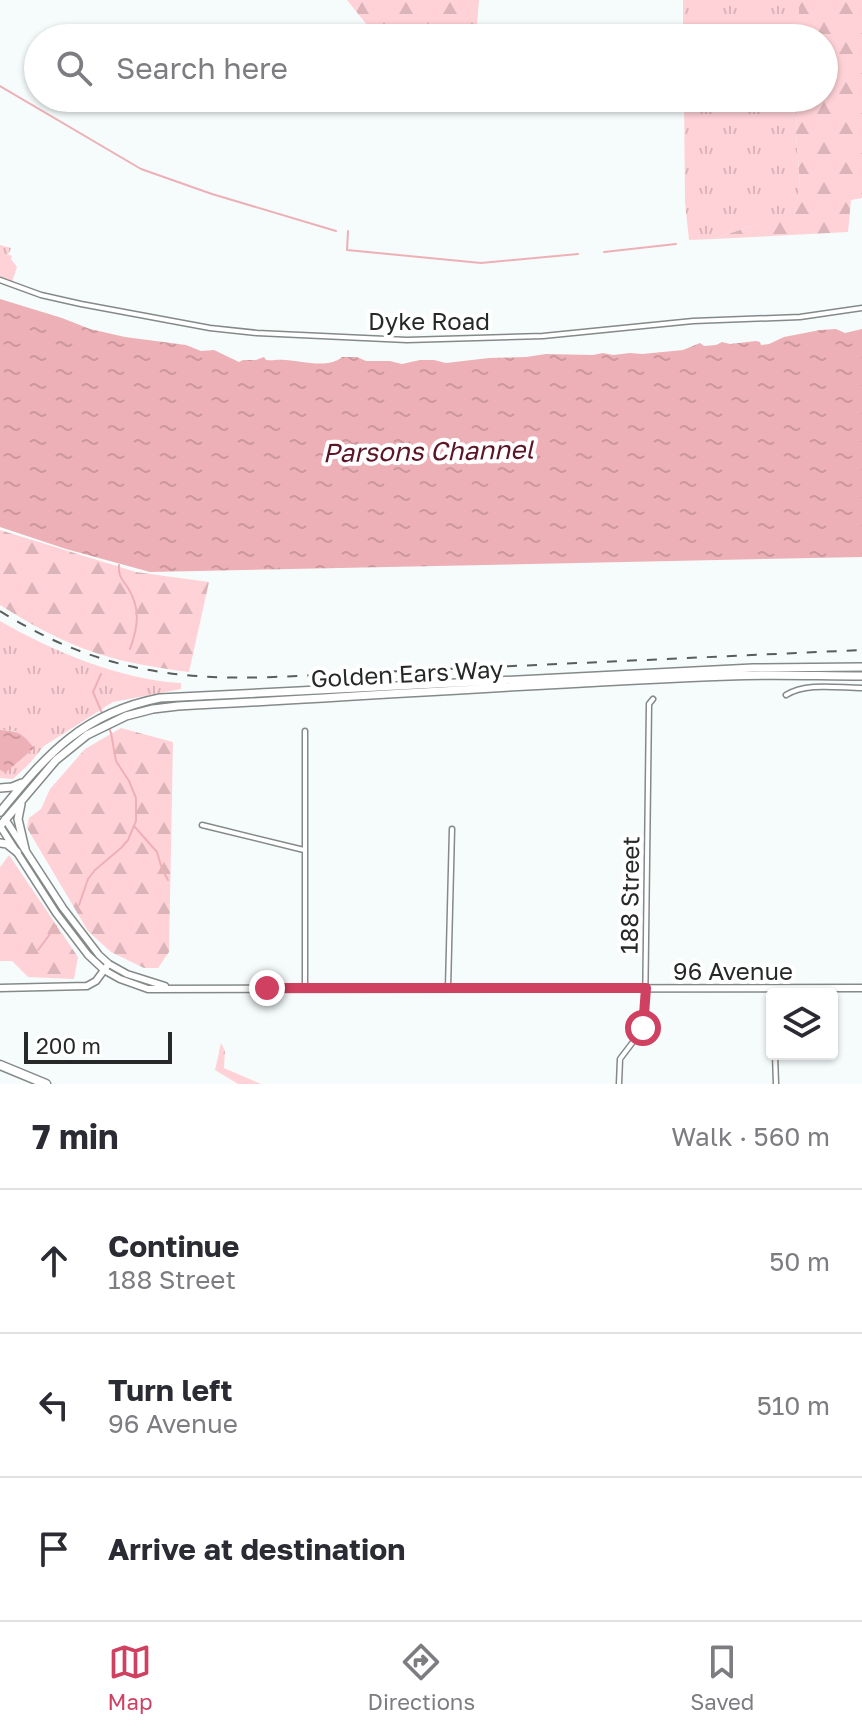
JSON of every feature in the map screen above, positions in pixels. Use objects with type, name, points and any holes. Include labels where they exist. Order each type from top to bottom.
[{"type":"highway","points":[[0,1065],[46,1084]]},
{"type":"main road","name":"Golden Ears Way","points":[[1,818],[50,754],[99,718],[130,705],[177,697],[249,693],[753,668],[862,667]]},
{"type":"main road","name":"Golden Ears Way","points":[[1,818],[23,799],[75,738],[143,711],[178,706],[651,680],[862,676]]},
{"type":"main road","points":[[0,788],[25,783]]},
{"type":"main road","points":[[21,850],[18,819],[23,799]]},
{"type":"main road","points":[[0,988],[87,986],[96,981],[106,967],[1,818]]},
{"type":"main road","points":[[0,843],[21,850]]},
{"type":"main road","name":"96 Avenue","points":[[106,967],[172,989],[646,988],[766,991]]},
{"type":"main road","name":"96 Avenue","points":[[838,989],[862,988]]},
{"type":"street","name":"Dyke Road","points":[[0,280],[41,295],[210,328],[407,340],[543,336],[693,321],[800,317],[862,308]]},
{"type":"street","points":[[786,695],[804,688],[862,688]]},
{"type":"street","name":"188 Street","points":[[619,1084],[621,1056],[634,1043],[644,1026],[649,704],[653,699]]},
{"type":"street","points":[[305,731],[305,987]]},
{"type":"street","points":[[202,825],[304,850]]},
{"type":"street","points":[[448,988],[452,829]]},
{"type":"street","points":[[775,1060],[776,1084]]},
{"type":"green space","points":[[347,0],[479,0],[477,24],[366,24]]},
{"type":"green space","points":[[683,0],[799,0],[799,24],[683,24]]},
{"type":"green space","points":[[799,0],[862,0],[862,198],[851,200],[848,232],[714,239],[794,215],[800,185],[797,112],[838,112],[838,24],[799,24]]},
{"type":"green space","points":[[684,112],[797,112],[800,185],[794,216],[714,239],[689,240],[685,202]]},
{"type":"green space","points":[[0,245],[11,248],[7,254],[12,256],[17,267],[12,282],[0,278]]},
{"type":"green space","points":[[0,530],[136,572],[209,582],[189,672],[130,662],[83,649],[0,605]]},
{"type":"green space","points":[[0,621],[88,662],[135,676],[181,683],[181,689],[113,702],[44,746],[13,779],[0,778],[0,770],[5,773],[16,731],[0,730]]},
{"type":"green space","points":[[121,728],[173,742],[169,952],[158,968],[144,968],[111,952],[88,931],[27,828],[29,818],[41,809],[50,789],[85,749]]},
{"type":"green space","points":[[9,855],[78,957],[74,979],[28,977],[12,961],[0,961],[0,867]]},
{"type":"green space","points":[[221,1043],[225,1051],[224,1068],[261,1084],[238,1084],[215,1070]]},
{"type":"water","name":"Parsons Channel","points":[[0,299],[90,329],[186,345],[201,351],[214,350],[239,362],[264,357],[266,360],[330,363],[342,357],[357,357],[366,361],[402,364],[420,360],[446,363],[546,354],[642,354],[683,350],[700,343],[704,346],[756,341],[761,345],[820,330],[836,329],[845,333],[862,329],[862,557],[150,572],[66,549],[0,527]]},
{"type":"water","points":[[0,730],[20,734],[34,748],[5,773],[0,770]]},
{"type":"waterway","points":[[0,86],[24,100]]},
{"type":"waterway","points":[[44,112],[141,169],[336,231]]},
{"type":"waterway","points":[[348,231],[347,250],[481,263],[578,254]]},
{"type":"waterway","points":[[604,252],[676,244]]},
{"type":"waterway","points":[[119,565],[120,575],[132,596],[136,611],[130,649]]},
{"type":"waterway","points":[[101,674],[93,692],[102,713]]},
{"type":"waterway","points":[[79,905],[88,879],[128,840],[136,821],[136,798],[116,761],[105,719]]},
{"type":"waterway","points":[[134,826],[157,852],[168,880]]},
{"type":"waterway","points":[[38,950],[56,926]]},
{"type":"railway","points":[[0,611],[66,646],[98,658],[165,673],[236,678],[862,650]]},
{"type":"route","points":[[267,988],[646,988],[643,1028]]}]
